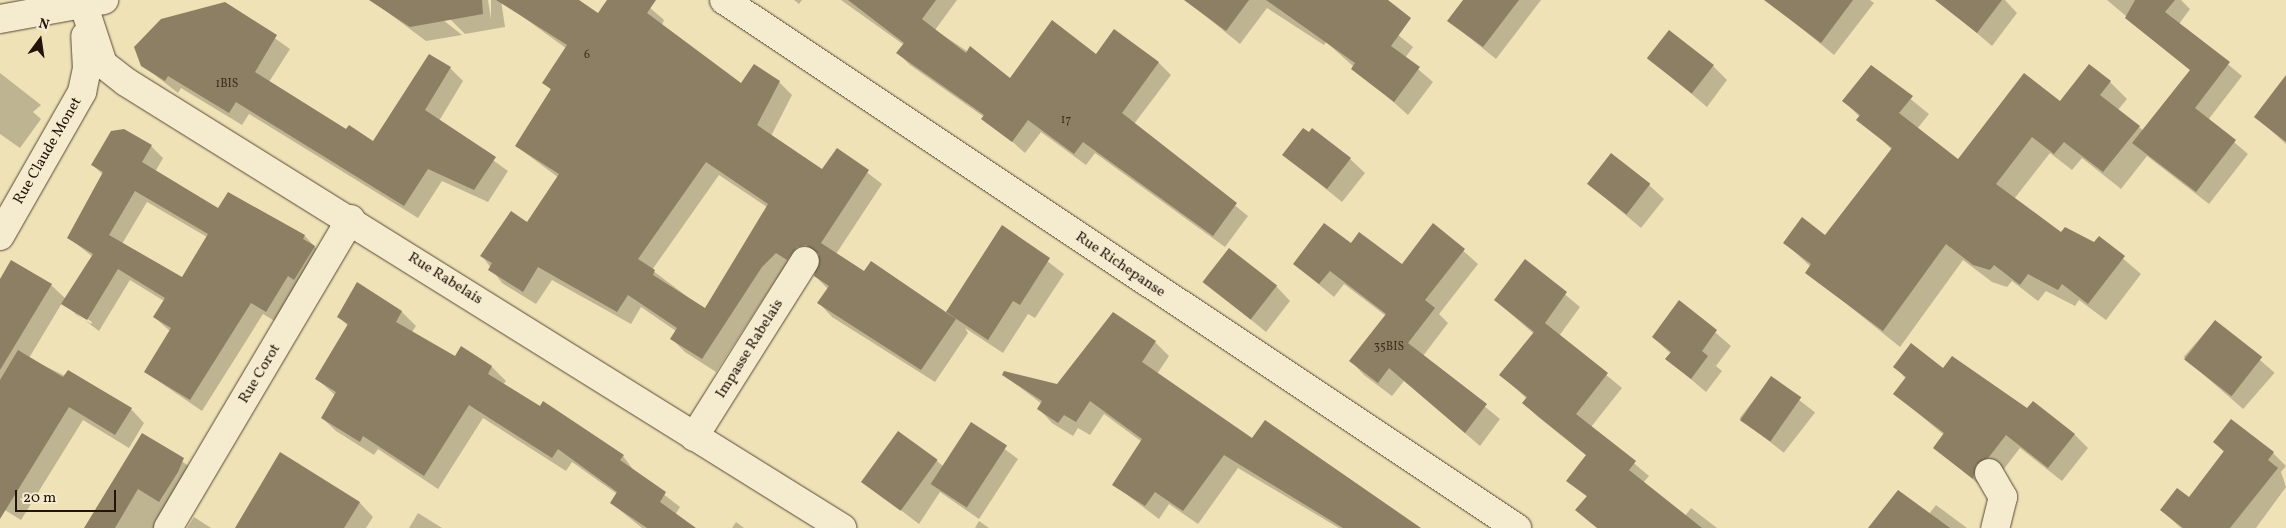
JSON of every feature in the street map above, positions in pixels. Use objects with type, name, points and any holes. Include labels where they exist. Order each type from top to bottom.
[{"type":"street","name":"Rue Richepanse","points":[[724,0],[1517,528]]},
{"type":"street","points":[[0,19],[93,1]]},
{"type":"street","name":"Rue Rabelais","points":[[93,1],[103,64],[694,437],[842,528]]},
{"type":"street","name":"Rue Claude Monet","points":[[0,236],[82,92],[87,70],[93,1]]},
{"type":"street","name":"Rue Corot","points":[[168,528],[351,219]]},
{"type":"street","name":"Impasse Rabelais","points":[[694,437],[805,261]]},
{"type":"street","points":[[1988,473],[2003,496],[1995,528]]},
{"type":"building","points":[[369,0],[482,0],[483,14],[410,27]]},
{"type":"building","points":[[496,0],[579,0],[598,13],[607,0],[656,0],[647,13],[741,83],[754,64],[780,81],[757,125],[822,169],[837,148],[869,170],[821,243],[864,271],[871,261],[956,319],[921,370],[817,303],[829,286],[814,276],[819,254],[806,245],[797,247],[787,260],[776,253],[762,267],[702,359],[670,339],[677,328],[628,295],[617,312],[538,267],[523,292],[488,270],[492,263],[480,256],[511,211],[527,222],[559,174],[515,146],[551,89],[542,83],[567,45]],"holes":[[[706,162],[768,204],[705,308],[653,275],[655,270],[638,259]]]},
{"type":"building","points":[[848,0],[936,0],[922,19],[966,53],[970,46],[1010,78],[1052,20],[1096,54],[1114,29],[1159,62],[1122,113],[1237,203],[1213,236],[1083,142],[1074,154],[1028,120],[1012,142],[981,119],[984,115],[896,53],[904,43]]},
{"type":"building","points":[[1184,0],[1249,0],[1226,31]]},
{"type":"building","points":[[1266,0],[1388,0],[1411,18],[1391,46],[1420,67],[1394,102],[1351,69],[1355,63]]},
{"type":"building","points":[[1463,0],[1519,0],[1483,47],[1447,21]]},
{"type":"building","points":[[1764,0],[1853,0],[1821,43]]},
{"type":"building","points":[[1935,0],[2002,0],[1977,33]]},
{"type":"building","points":[[2135,0],[2175,0],[2165,12],[2230,62],[2195,108],[2236,140],[2196,192],[2132,143],[2190,70],[2125,18]]},
{"type":"building","points":[[225,2],[277,35],[255,72],[346,129],[349,125],[373,141],[429,54],[451,67],[425,110],[496,157],[474,190],[428,169],[404,206],[236,102],[229,113],[168,76],[165,81],[141,66],[134,47],[161,19]]},
{"type":"building","points":[[1669,30],[1714,65],[1692,93],[1647,58]]},
{"type":"building","points":[[2089,64],[2111,81],[2100,95],[2140,126],[2103,172],[2064,142],[2054,154],[2032,137],[1996,184],[2061,232],[2065,227],[2094,242],[2099,236],[2125,256],[2088,304],[2062,284],[2058,290],[2028,274],[2020,285],[1994,265],[1990,270],[1973,265],[1946,244],[1883,331],[1805,273],[1811,264],[1783,243],[1802,217],[1825,235],[1892,148],[1856,120],[1860,115],[1842,101],[1871,65],[1913,96],[1899,113],[1958,159],[2024,73],[2060,101]]},
{"type":"building","points":[[2286,75],[2286,142],[2254,117]]},
{"type":"building","points":[[1303,128],[1309,132],[1312,128],[1351,158],[1327,189],[1282,155]]},
{"type":"building","points":[[124,129],[152,145],[142,162],[218,208],[228,192],[305,235],[303,239],[315,246],[294,280],[288,276],[266,312],[251,303],[190,400],[144,372],[171,328],[153,317],[165,298],[118,269],[87,320],[61,304],[93,254],[67,238],[103,172],[91,165],[111,131]],"holes":[[[135,191],[208,234],[182,277],[109,235]]]},
{"type":"building","points":[[1611,153],[1650,184],[1626,215],[1587,184]]},
{"type":"building","points":[[1324,223],[1351,243],[1359,232],[1402,264],[1433,223],[1465,249],[1425,300],[1435,308],[1408,343],[1487,404],[1465,433],[1389,368],[1378,383],[1349,361],[1386,314],[1330,271],[1319,284],[1293,264]]},
{"type":"building","points":[[1002,225],[1050,258],[1020,305],[1013,301],[988,340],[946,312]]},
{"type":"building","points":[[1229,248],[1277,286],[1251,319],[1203,282]]},
{"type":"building","points":[[1525,259],[1567,292],[1545,323],[1608,373],[1576,414],[1636,461],[1629,470],[1702,528],[1597,528],[1575,510],[1587,496],[1566,481],[1586,455],[1522,403],[1527,397],[1499,375],[1534,332],[1494,300]]},
{"type":"building","points":[[11,260],[52,284],[0,370],[0,279]]},
{"type":"building","points":[[357,282],[402,311],[396,322],[455,356],[461,346],[492,366],[488,374],[540,406],[543,401],[624,455],[620,460],[666,492],[660,502],[696,528],[647,528],[610,503],[617,492],[558,449],[552,458],[469,405],[424,476],[363,436],[360,442],[321,418],[336,392],[315,379],[348,324],[337,317]]},
{"type":"building","points":[[1679,300],[1717,330],[1702,351],[1708,356],[1691,379],[1665,359],[1671,352],[1652,337]]},
{"type":"building","points":[[1113,312],[1156,341],[1142,362],[1252,438],[1265,420],[1421,528],[1343,528],[1224,455],[1183,511],[1155,492],[1145,506],[1112,485],[1142,439],[1090,401],[1076,422],[1064,415],[1058,423],[1037,409],[1042,401],[1002,375],[1004,371],[1057,384]]},
{"type":"building","points":[[2215,320],[2262,357],[2231,396],[2184,359]]},
{"type":"building","points":[[1911,343],[1943,368],[1952,356],[2027,408],[2033,401],[2075,434],[2048,468],[2006,435],[1989,457],[1976,465],[1973,479],[1933,448],[1944,433],[1893,394],[1906,377],[1893,367]]},
{"type":"building","points":[[18,350],[63,377],[68,370],[132,408],[115,435],[69,407],[0,519],[0,380]]},
{"type":"building","points":[[1771,376],[1801,397],[1770,441],[1740,420]]},
{"type":"building","points":[[2231,419],[2274,452],[2268,460],[2278,468],[2230,528],[2183,528],[2160,510],[2177,488],[2189,497],[2224,451],[2213,442]]},
{"type":"building","points":[[971,422],[1007,445],[967,507],[931,484]]},
{"type":"building","points":[[898,431],[938,460],[901,511],[861,482]]},
{"type":"building","points":[[142,433],[184,458],[178,472],[159,502],[138,489],[115,528],[84,528]]},
{"type":"building","points":[[280,452],[360,502],[344,528],[235,528]]},
{"type":"building","points":[[1898,490],[1950,528],[1868,528]]}]
